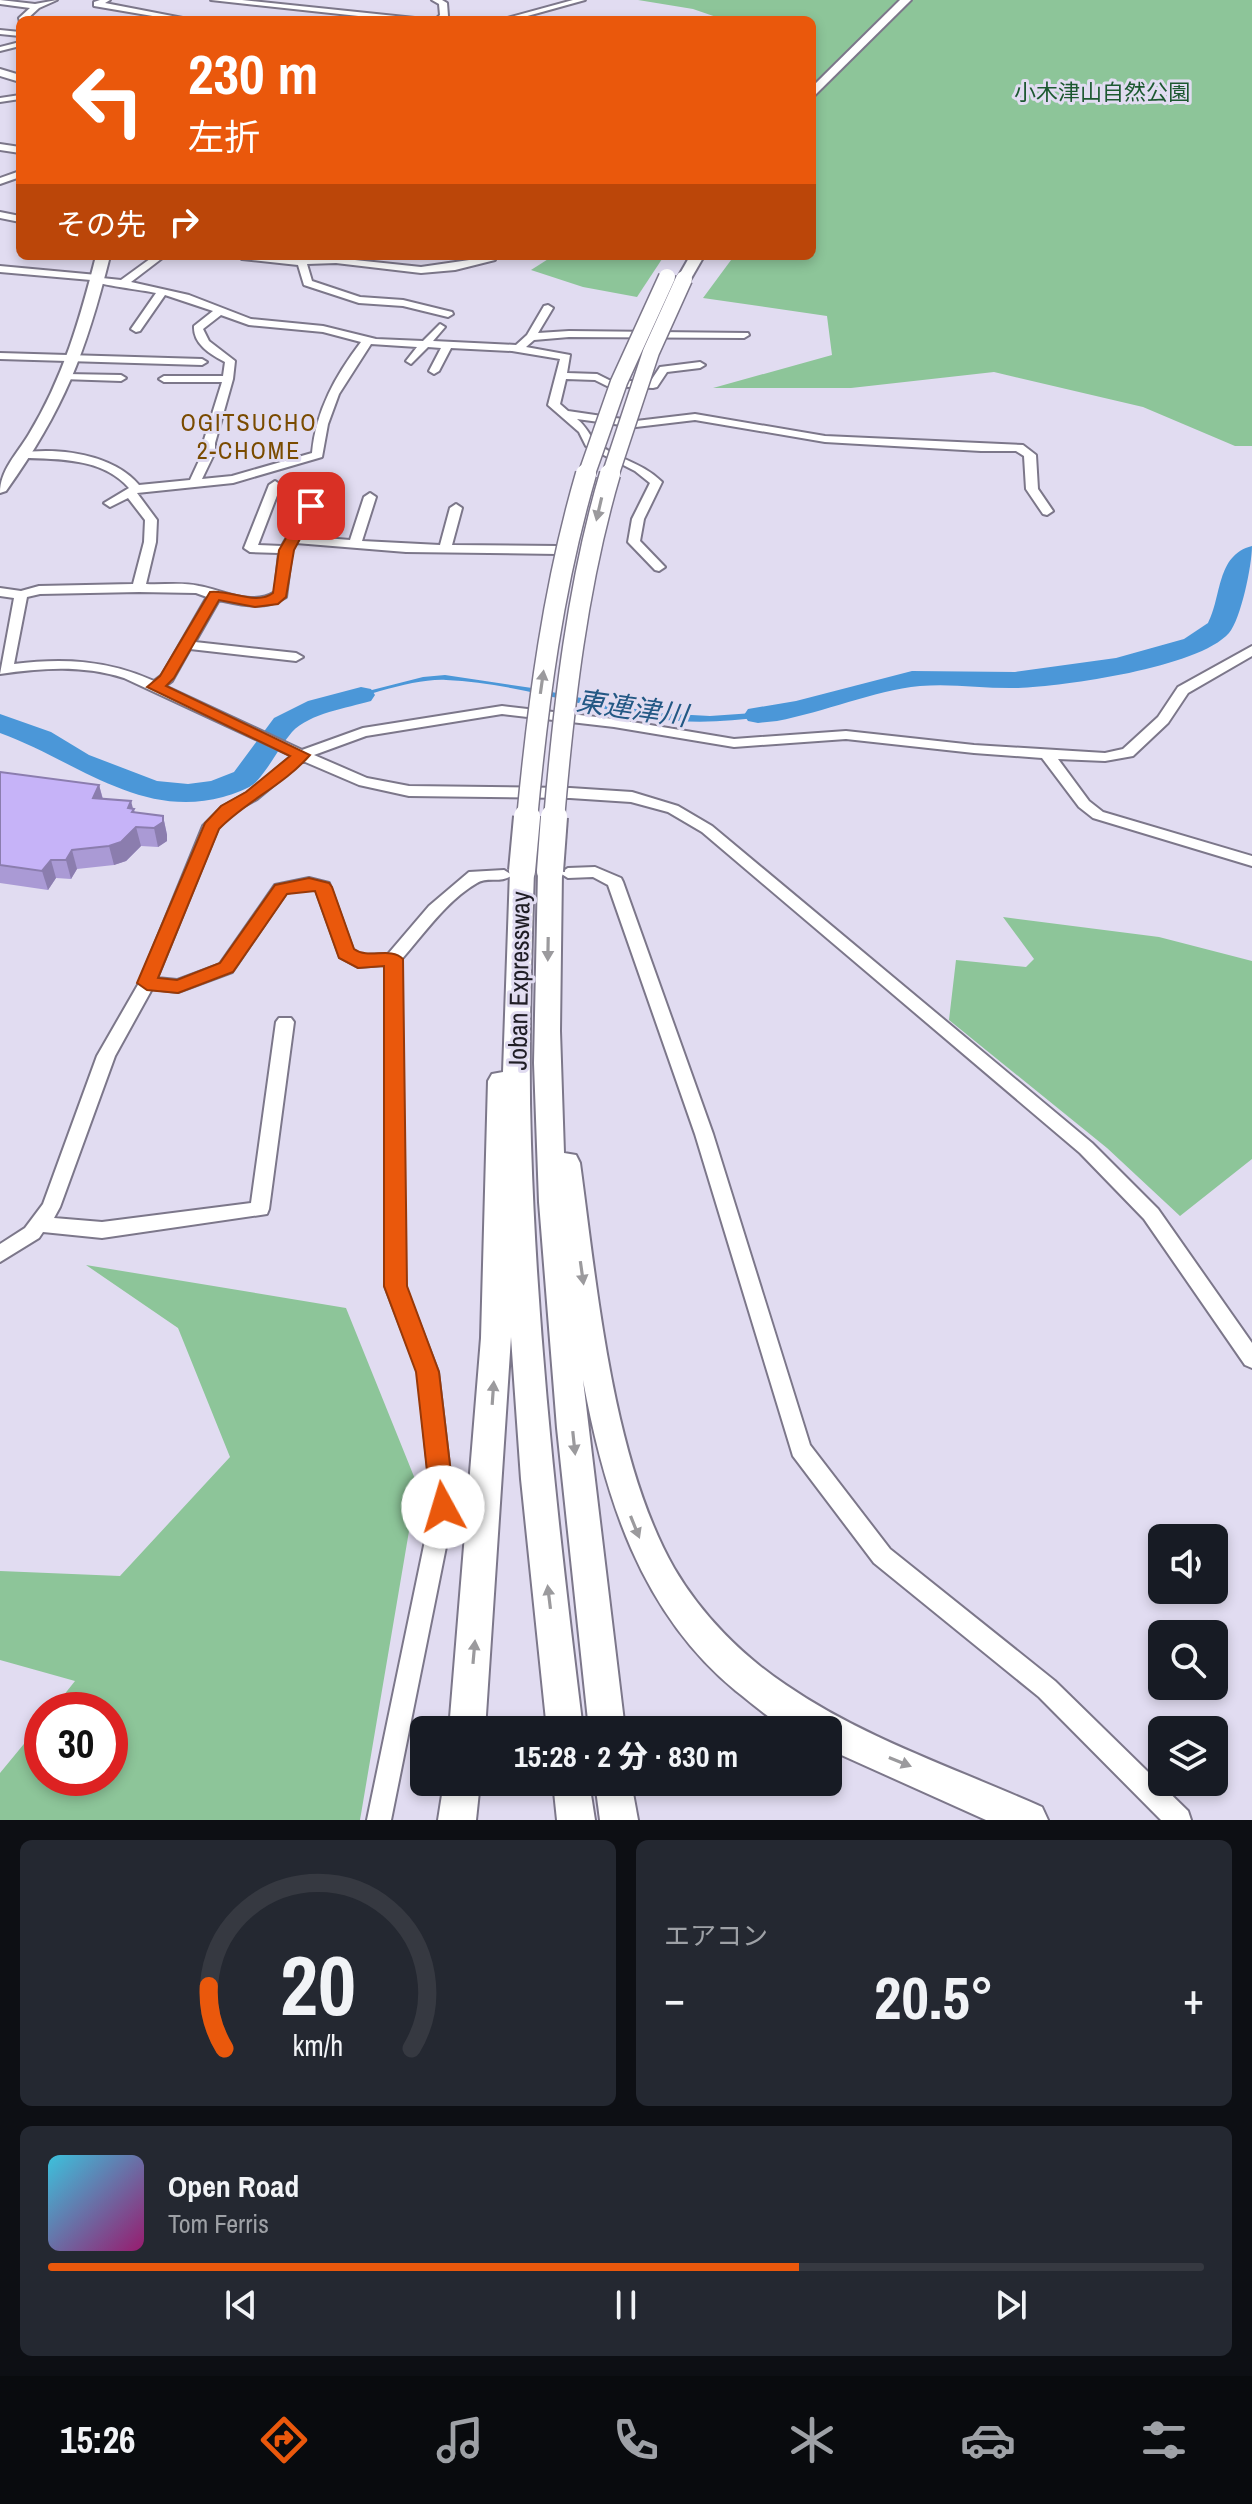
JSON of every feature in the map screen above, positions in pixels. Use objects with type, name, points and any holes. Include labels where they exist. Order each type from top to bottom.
[{"type":"highway","points":[[849,38],[900,1]]},
{"type":"highway","points":[[816,90],[900,1]]},
{"type":"highway","points":[[816,72],[822,65]]},
{"type":"highway","name":"Joban Expressway","points":[[605,1716],[563,1335],[549,1125],[549,1058],[567,679],[584,574],[603,492],[628,407],[658,331],[678,260]]},
{"type":"highway","name":"Joban Expressway","points":[[563,1716],[546,1575],[522,1276],[516,1058],[519,976],[513,873],[561,574],[581,491],[609,405],[675,278],[693,260]]},
{"type":"highway","points":[[468,1716],[496,1338],[501,1057],[519,976]]},
{"type":"highway","points":[[549,1058],[610,1446],[636,1530],[680,1609],[708,1641],[766,1694],[803,1716]]},
{"type":"highway","points":[[842,1737],[1029,1820]]},
{"type":"highway","points":[[457,1820],[460,1796]]},
{"type":"highway","points":[[573,1796],[576,1820]]},
{"type":"highway","points":[[615,1796],[619,1820]]},
{"type":"main road","points":[[0,488],[23,455],[66,377],[102,260]]},
{"type":"street","points":[[26,16],[36,6],[53,0]]},
{"type":"street","points":[[106,0],[97,4],[166,16]]},
{"type":"street","points":[[215,0],[368,16]]},
{"type":"street","points":[[436,0],[443,3],[444,16]]},
{"type":"street","points":[[519,16],[581,0]]},
{"type":"street","points":[[0,2],[36,6]]},
{"type":"street","points":[[408,16],[444,9]]},
{"type":"street","points":[[123,283],[155,260]]},
{"type":"street","points":[[279,260],[302,262],[308,283],[328,291],[359,300],[403,303],[448,314]]},
{"type":"street","points":[[297,262],[309,260]]},
{"type":"street","points":[[343,260],[398,270],[441,271],[490,260]]},
{"type":"street","points":[[0,269],[123,283],[185,297],[249,322],[323,329],[368,340],[518,349],[566,357],[554,405],[584,430],[590,444],[639,469],[656,482],[638,519],[634,542],[659,567]]},
{"type":"street","points":[[136,329],[162,292]]},
{"type":"street","points":[[518,349],[531,337],[548,308]]},
{"type":"street","points":[[195,481],[209,452],[228,379],[230,361],[198,334],[198,328],[218,312]]},
{"type":"street","points":[[411,361],[440,327]]},
{"type":"street","points":[[531,337],[569,334],[744,335]]},
{"type":"street","points":[[110,503],[133,491],[195,481],[233,479],[318,455],[318,433],[329,403],[351,362],[368,340]]},
{"type":"street","points":[[434,371],[447,346]]},
{"type":"street","points":[[0,356],[202,362]]},
{"type":"street","points":[[561,376],[597,377],[607,383],[653,385],[664,369],[700,365]]},
{"type":"street","points":[[66,377],[121,378]]},
{"type":"street","points":[[164,379],[228,379]]},
{"type":"street","points":[[568,414],[636,424],[695,417],[838,440],[981,448],[1019,447],[1030,455],[1032,489],[1047,511]]},
{"type":"street","points":[[23,455],[66,456],[101,465],[130,479],[133,491],[151,520],[150,542],[139,588]]},
{"type":"street","points":[[275,485],[250,548],[289,544],[355,544],[558,550]]},
{"type":"street","points":[[355,544],[370,497]]},
{"type":"street","points":[[0,592],[21,595],[39,590],[197,589],[255,602],[273,601],[281,594],[289,544],[311,506]]},
{"type":"street","points":[[445,548],[456,508]]},
{"type":"street","points":[[21,595],[3,670],[61,662],[95,664],[155,687],[355,779],[385,787],[409,791],[608,794],[654,802],[707,829],[1086,1148],[1151,1214],[1252,1359]]},
{"type":"street","points":[[155,687],[167,678],[215,595]]},
{"type":"street","points":[[186,645],[296,657]]},
{"type":"street","points":[[0,1254],[32,1233],[51,1207],[106,1056],[147,983],[211,826],[227,810],[252,796],[297,752],[363,732],[502,710],[614,723],[734,743],[846,735],[1105,757],[1128,753],[1163,720],[1183,690],[1252,650]]},
{"type":"street","points":[[1047,754],[1084,804],[1098,815],[1252,861]]},
{"type":"street","points":[[559,872],[595,872],[615,882],[704,1134],[801,1449],[882,1556],[1047,1689],[1179,1820]]},
{"type":"street","points":[[379,1820],[443,1507],[428,1372],[395,1286],[393,959],[435,910],[475,876],[513,873]]},
{"type":"street","points":[[147,983],[178,986],[226,968],[281,889],[309,883],[323,887],[346,953],[358,961],[393,959]]},
{"type":"street","points":[[39,1224],[102,1230],[260,1209],[285,1022]]},
{"type":"green space","name":"小木津山自然公園","points":[[638,0],[1252,0],[1252,446],[1235,446],[1143,407],[994,372],[851,388],[713,388],[832,355],[827,316],[703,298],[731,260],[816,260],[816,16],[713,16],[693,9]]},
{"type":"green space","points":[[547,260],[661,260],[637,297],[583,287],[531,270]]},
{"type":"green space","points":[[1003,917],[1159,937],[1252,961],[1252,1159],[1180,1216],[1107,1148],[949,1020],[956,960],[1026,967],[1034,959]]},
{"type":"green space","points":[[86,1265],[346,1308],[417,1484],[360,1820],[0,1820],[0,1773],[24,1744],[24,1796],[128,1796],[128,1692],[66,1692],[75,1681],[0,1660],[0,1571],[120,1576],[230,1457],[178,1328]]},
{"type":"water","points":[[445,675],[532,688],[655,713],[710,716],[769,712],[800,706],[803,710],[766,717],[689,722],[625,713],[523,690],[446,680],[400,686],[320,709],[317,704],[423,677]]},
{"type":"building","points":[[0,772],[99,785],[93,798],[131,801],[128,808],[134,809],[132,812],[163,816],[163,822],[154,828],[136,827],[121,842],[109,846],[72,850],[66,860],[51,860],[42,871],[0,865]]},
{"type":"waterway","name":"東連津川","points":[[758,715],[797,709],[912,679],[1034,679],[1116,667],[1171,653],[1194,645],[1219,628],[1234,576],[1252,554]]},
{"type":"waterway","name":"東連津川","points":[[0,723],[41,738],[79,761],[152,790],[188,793],[217,789],[244,778],[284,724],[318,707],[361,695]]},
{"type":"district","name":"OGITSUCHO 2-CHOME","points":[[249,437]]},
{"type":"route","points":[[311,506],[286,550],[281,594],[273,601],[255,602],[215,595],[167,678],[155,687],[302,755],[252,796],[227,810],[211,826],[147,983],[178,986],[226,968],[281,889],[309,883],[323,887],[346,953],[358,961],[393,959],[395,1286],[428,1372],[443,1507]]}]
